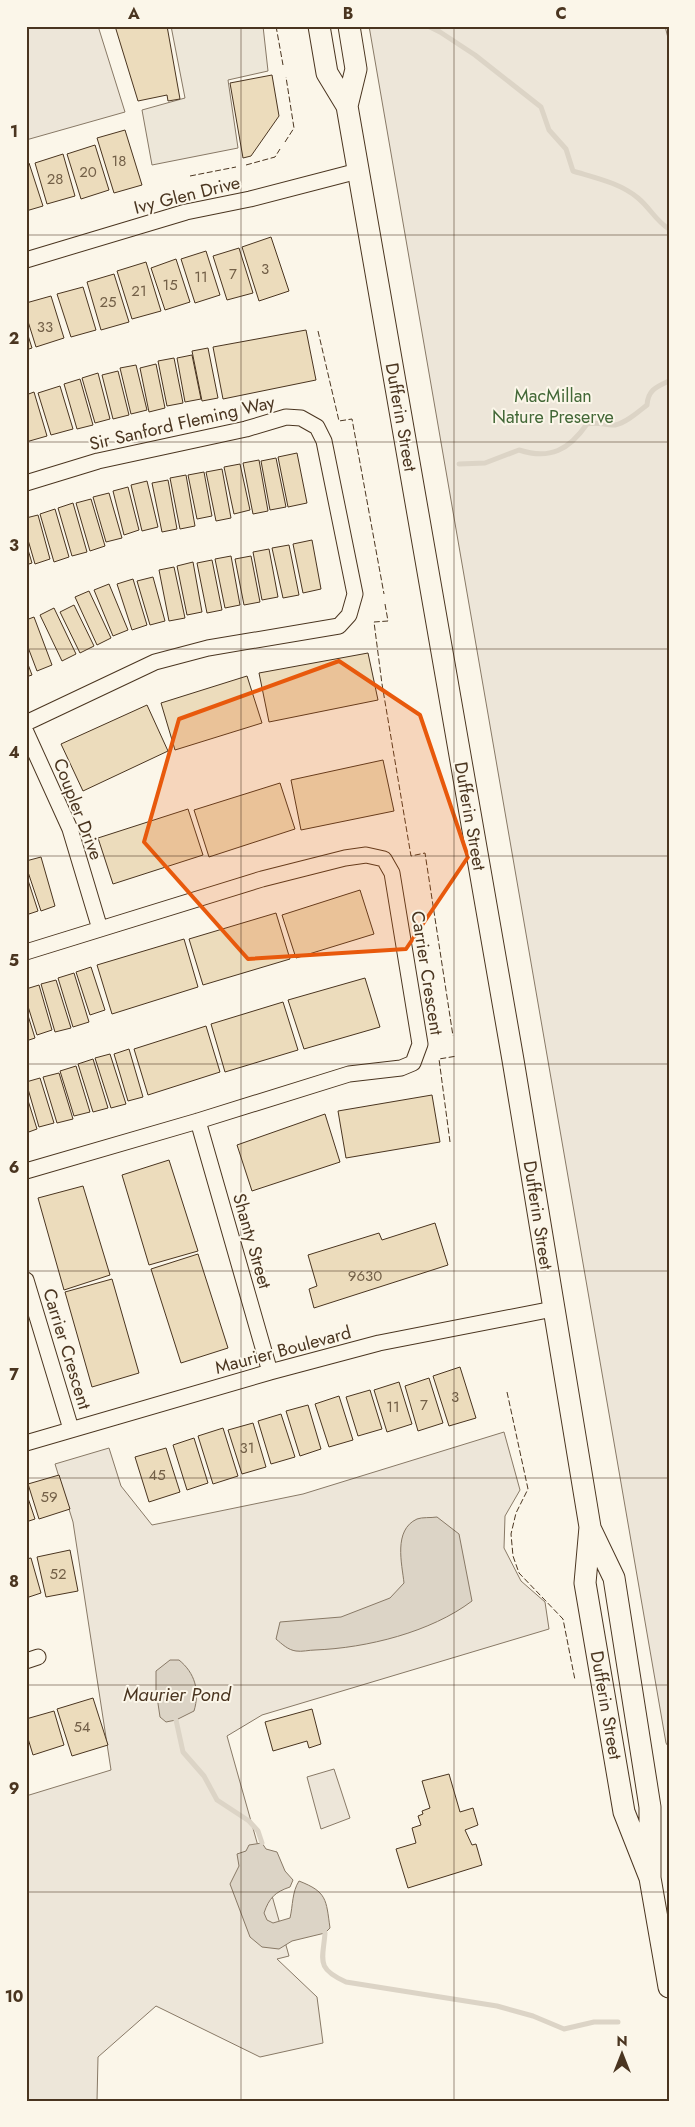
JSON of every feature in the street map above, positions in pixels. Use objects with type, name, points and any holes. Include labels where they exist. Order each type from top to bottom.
[{"type":"main road","name":"Dufferin Street","points":[[319,26],[327,73],[347,106],[511,1051],[590,1527],[585,1583],[624,1812],[650,1878]]},
{"type":"main road","name":"Dufferin Street","points":[[347,106],[356,68],[349,26]]},
{"type":"main road","name":"Dufferin Street","points":[[590,1527],[614,1578],[650,1807],[650,1878],[669,1987]]},
{"type":"street","name":"Ivy Glen Drive","points":[[26,260],[186,212],[250,199],[358,171]]},
{"type":"street","name":"Sir Sanford Fleming Way","points":[[26,483],[98,461],[246,429],[286,417],[301,418],[317,427],[324,441],[356,594],[349,615],[338,626],[208,648],[155,662],[26,723]]},
{"type":"street","name":"Coupler Drive","points":[[26,732],[70,829],[100,929]]},
{"type":"street","name":"Carrier Crescent","points":[[26,952],[262,879],[344,858],[366,855],[384,859],[392,873],[420,1044],[413,1063],[401,1068],[349,1074],[198,1121],[26,1171]]},
{"type":"street","name":"Shanty Street","points":[[198,1121],[270,1372]]},
{"type":"street","name":"Carrier Crescent","points":[[26,1280],[71,1429]]},
{"type":"street","name":"Maurier Boulevard","points":[[26,1443],[270,1372],[378,1343],[553,1309]]},
{"type":"highlighted area","points":[[339,661],[420,715],[468,857],[406,949],[248,959],[144,842],[179,719]]},
{"type":"green space","points":[[26,26],[98,26],[125,112],[26,140]]},
{"type":"green space","name":"MacMillan Nature Preserve","points":[[369,26],[665,26],[669,42],[669,1748],[666,1743]]},
{"type":"green space","points":[[504,1432],[520,1490],[505,1516],[504,1548],[521,1581],[545,1602],[549,1629],[262,1715],[227,1736],[289,1956],[277,1959],[317,1997],[323,2043],[260,2057],[156,2006],[98,2057],[97,2101],[26,2101],[26,1796],[111,1770],[73,1522],[55,1464],[109,1448],[121,1486],[152,1525],[303,1494]]},
{"type":"green space","points":[[334,1769],[350,1818],[321,1829],[307,1777]]},
{"type":"shaded area","points":[[171,26],[263,26],[268,71],[228,80],[238,148],[152,165],[142,110],[185,98]]},
{"type":"water","points":[[437,1517],[459,1534],[472,1601],[456,1612],[418,1630],[377,1642],[335,1649],[298,1651],[288,1648],[276,1639],[280,1622],[341,1617],[390,1598],[404,1583],[401,1548],[402,1539],[409,1524],[421,1518]]},
{"type":"water","name":"Maurier Pond","points":[[170,1660],[179,1660],[189,1671],[195,1683],[196,1704],[194,1711],[176,1720],[166,1722],[160,1717],[156,1690],[156,1671]]},
{"type":"water","points":[[262,1843],[266,1849],[277,1852],[285,1871],[293,1880],[290,1887],[276,1893],[268,1903],[264,1913],[267,1920],[273,1923],[290,1918],[294,1894],[299,1881],[315,1889],[324,1898],[330,1928],[325,1933],[292,1941],[279,1949],[262,1947],[250,1937],[230,1884],[239,1866],[237,1854],[246,1851],[249,1845]]},
{"type":"building","points":[[115,26],[167,26],[180,99],[168,101],[167,95],[138,101]]},
{"type":"building","points":[[272,75],[279,116],[251,156],[243,158],[230,83]]},
{"type":"building","points":[[125,130],[142,185],[114,193],[97,138]]},
{"type":"building","points":[[95,145],[109,190],[81,199],[67,154]]},
{"type":"building","points":[[63,154],[75,196],[47,204],[35,163]]},
{"type":"building","points":[[29,163],[43,206],[26,211],[26,164]]},
{"type":"building","points":[[271,237],[289,291],[259,301],[242,247]]},
{"type":"building","points":[[239,248],[253,293],[227,300],[213,256]]},
{"type":"building","points":[[206,251],[220,295],[195,303],[181,259]]},
{"type":"building","points":[[176,259],[190,302],[165,310],[151,268]]},
{"type":"building","points":[[146,262],[161,311],[132,319],[117,271]]},
{"type":"building","points":[[114,274],[129,322],[101,330],[87,282]]},
{"type":"building","points":[[83,287],[96,330],[71,337],[57,294]]},
{"type":"building","points":[[51,296],[64,338],[36,347],[26,315],[26,303]]},
{"type":"building","points":[[26,329],[32,348],[26,350]]},
{"type":"building","points":[[306,330],[316,380],[223,399],[213,347]]},
{"type":"building","points":[[208,348],[218,398],[202,401],[192,351]]},
{"type":"building","points":[[192,355],[201,399],[185,402],[177,358]]},
{"type":"building","points":[[174,358],[183,403],[167,406],[158,361]]},
{"type":"building","points":[[156,364],[165,408],[149,412],[140,368]]},
{"type":"building","points":[[136,365],[147,410],[131,414],[120,368]]},
{"type":"building","points":[[118,371],[129,415],[113,419],[102,375]]},
{"type":"building","points":[[98,373],[110,419],[95,423],[82,378]]},
{"type":"building","points":[[80,379],[93,425],[77,429],[64,384]]},
{"type":"building","points":[[60,386],[73,429],[51,435],[38,393]]},
{"type":"building","points":[[34,392],[47,436],[26,442],[26,395]]},
{"type":"building","points":[[297,453],[307,503],[288,507],[278,457]]},
{"type":"building","points":[[276,458],[286,507],[270,510],[261,461]]},
{"type":"building","points":[[259,460],[268,511],[253,514],[243,463]]},
{"type":"building","points":[[240,464],[250,510],[234,514],[224,467]]},
{"type":"building","points":[[222,469],[231,518],[216,521],[206,472]]},
{"type":"building","points":[[204,472],[212,516],[197,519],[188,475]]},
{"type":"building","points":[[186,475],[195,526],[180,529],[170,478]]},
{"type":"building","points":[[168,480],[177,529],[162,532],[152,483]]},
{"type":"building","points":[[147,481],[158,527],[142,531],[131,485]]},
{"type":"building","points":[[128,487],[139,530],[124,535],[113,491]]},
{"type":"building","points":[[109,493],[122,538],[106,542],[93,497]]},
{"type":"building","points":[[91,499],[105,546],[90,551],[76,503]]},
{"type":"building","points":[[73,503],[87,552],[72,556],[58,508]]},
{"type":"building","points":[[55,509],[69,557],[54,562],[40,514]]},
{"type":"building","points":[[38,515],[50,559],[35,564],[26,533],[26,518]]},
{"type":"building","points":[[312,540],[321,589],[303,593],[293,544]]},
{"type":"building","points":[[26,543],[32,563],[26,565]]},
{"type":"building","points":[[289,545],[299,595],[283,598],[272,548]]},
{"type":"building","points":[[269,549],[278,597],[262,600],[253,552]]},
{"type":"building","points":[[231,556],[240,605],[225,608],[215,559]]},
{"type":"building","points":[[251,556],[260,602],[244,605],[235,559]]},
{"type":"building","points":[[212,560],[222,610],[207,613],[197,563]]},
{"type":"building","points":[[193,562],[202,612],[187,615],[177,566]]},
{"type":"building","points":[[174,567],[185,618],[169,621],[159,570]]},
{"type":"building","points":[[153,577],[165,621],[150,625],[137,581]]},
{"type":"building","points":[[133,579],[147,625],[132,630],[117,584]]},
{"type":"building","points":[[109,584],[128,630],[113,636],[94,590]]},
{"type":"building","points":[[89,591],[111,638],[97,645],[75,597]]},
{"type":"building","points":[[74,605],[94,646],[80,653],[60,612]]},
{"type":"building","points":[[54,608],[76,654],[62,661],[40,615]]},
{"type":"building","points":[[34,617],[52,665],[37,671],[26,642],[26,620]]},
{"type":"building","points":[[368,653],[378,700],[269,722],[259,673]]},
{"type":"building","points":[[26,659],[32,675],[26,677]]},
{"type":"building","points":[[247,676],[262,723],[175,750],[161,703]]},
{"type":"building","points":[[147,705],[168,751],[83,791],[61,744]]},
{"type":"building","points":[[383,760],[394,811],[301,830],[291,780]]},
{"type":"building","points":[[280,783],[295,829],[209,857],[194,810]]},
{"type":"building","points":[[188,809],[203,855],[113,884],[98,838]]},
{"type":"building","points":[[41,857],[55,906],[41,911],[26,861]]},
{"type":"building","points":[[26,874],[38,911],[26,915]]},
{"type":"building","points":[[360,890],[374,934],[296,958],[282,915]]},
{"type":"building","points":[[276,913],[290,959],[203,985],[189,939]]},
{"type":"building","points":[[184,939],[198,987],[112,1014],[97,965]]},
{"type":"building","points":[[91,967],[105,1010],[90,1015],[76,972]]},
{"type":"building","points":[[74,973],[89,1022],[73,1027],[58,978]]},
{"type":"building","points":[[365,978],[380,1027],[304,1049],[288,1000]]},
{"type":"building","points":[[56,980],[71,1028],[55,1032],[41,984]]},
{"type":"building","points":[[39,985],[52,1030],[37,1035],[26,1000],[26,989]]},
{"type":"building","points":[[283,1002],[298,1050],[225,1072],[211,1024]]},
{"type":"building","points":[[26,1009],[35,1038],[26,1041]]},
{"type":"building","points":[[206,1026],[220,1072],[148,1095],[134,1049]]},
{"type":"building","points":[[129,1049],[143,1097],[128,1101],[114,1054]]},
{"type":"building","points":[[110,1054],[126,1104],[111,1108],[95,1058]]},
{"type":"building","points":[[93,1059],[108,1108],[93,1112],[78,1064]]},
{"type":"building","points":[[76,1066],[90,1112],[74,1116],[60,1071]]},
{"type":"building","points":[[59,1073],[73,1119],[57,1123],[43,1077]]},
{"type":"building","points":[[40,1078],[54,1123],[39,1127],[26,1082]]},
{"type":"building","points":[[26,1094],[37,1129],[26,1133]]},
{"type":"building","points":[[432,1095],[440,1142],[346,1158],[338,1111]]},
{"type":"building","points":[[325,1114],[340,1162],[252,1191],[237,1145]]},
{"type":"building","points":[[169,1160],[198,1251],[149,1265],[122,1175]]},
{"type":"building","points":[[83,1186],[110,1275],[64,1290],[38,1198]]},
{"type":"building","points":[[435,1223],[448,1265],[314,1308],[309,1289],[317,1286],[308,1255],[379,1233],[382,1240]]},
{"type":"building","points":[[198,1254],[228,1348],[181,1363],[151,1269]]},
{"type":"building","points":[[112,1279],[139,1373],[92,1387],[65,1292]]},
{"type":"building","points":[[460,1367],[476,1418],[449,1426],[433,1376]]},
{"type":"building","points":[[429,1378],[443,1423],[418,1431],[405,1386]]},
{"type":"building","points":[[399,1382],[412,1424],[387,1432],[374,1390]]},
{"type":"building","points":[[370,1390],[382,1429],[358,1436],[346,1397]]},
{"type":"building","points":[[339,1396],[353,1440],[329,1447],[315,1404]]},
{"type":"building","points":[[308,1405],[321,1449],[300,1456],[286,1411]]},
{"type":"building","points":[[281,1414],[295,1457],[271,1464],[258,1421]]},
{"type":"building","points":[[253,1423],[266,1467],[242,1474],[228,1430]]},
{"type":"building","points":[[223,1428],[238,1476],[213,1484],[198,1436]]},
{"type":"building","points":[[194,1438],[208,1483],[187,1490],[173,1445]]},
{"type":"building","points":[[166,1448],[180,1492],[149,1502],[135,1457]]},
{"type":"building","points":[[59,1475],[70,1509],[39,1519],[28,1484]]},
{"type":"building","points":[[26,1492],[35,1519],[26,1522]]},
{"type":"building","points":[[70,1550],[78,1591],[46,1597],[37,1557]]},
{"type":"building","points":[[31,1558],[41,1593],[26,1598],[26,1559]]},
{"type":"building","points":[[93,1698],[108,1745],[72,1756],[57,1709]]},
{"type":"building","points":[[312,1709],[321,1744],[309,1748],[307,1741],[273,1751],[265,1722]]},
{"type":"building","points":[[54,1711],[64,1745],[33,1755],[26,1732],[26,1719]]},
{"type":"building","points":[[449,1774],[460,1812],[473,1808],[478,1825],[465,1830],[472,1845],[476,1844],[482,1865],[408,1888],[396,1849],[416,1843],[412,1828],[421,1825],[418,1816],[423,1814],[422,1811],[430,1808],[422,1781]]},
{"type":"waterway","points":[[428,26],[475,55],[541,107],[549,130],[566,149],[573,171],[623,188],[642,202],[669,229]]},
{"type":"waterway","points":[[459,464],[485,463],[519,450],[540,454],[558,450],[573,440],[587,424],[615,425],[628,420],[647,405],[651,392],[669,381]]},
{"type":"waterway","points":[[176,1720],[183,1752],[204,1776],[217,1800],[249,1821],[258,1831],[262,1843]]},
{"type":"waterway","points":[[325,1933],[323,1957],[325,1967],[329,1972],[346,1982],[497,2006],[533,2016],[564,2029],[594,2022],[618,2022]]},
{"type":"fence","points":[[276,26],[283,65]]},
{"type":"fence","points":[[285,142],[294,128],[286,77]]},
{"type":"fence","points":[[246,165],[275,157],[280,149]]},
{"type":"fence","points":[[190,176],[236,167]]},
{"type":"fence","points":[[318,331],[339,421],[352,419],[384,594]]},
{"type":"fence","points":[[385,604],[388,621],[374,622],[382,684],[411,856],[425,853],[453,1036]]},
{"type":"fence","points":[[450,1142],[439,1059],[457,1056]]},
{"type":"fence","points":[[507,1392],[528,1489],[516,1513],[511,1534],[513,1556],[519,1573],[563,1619],[575,1680]]}]
